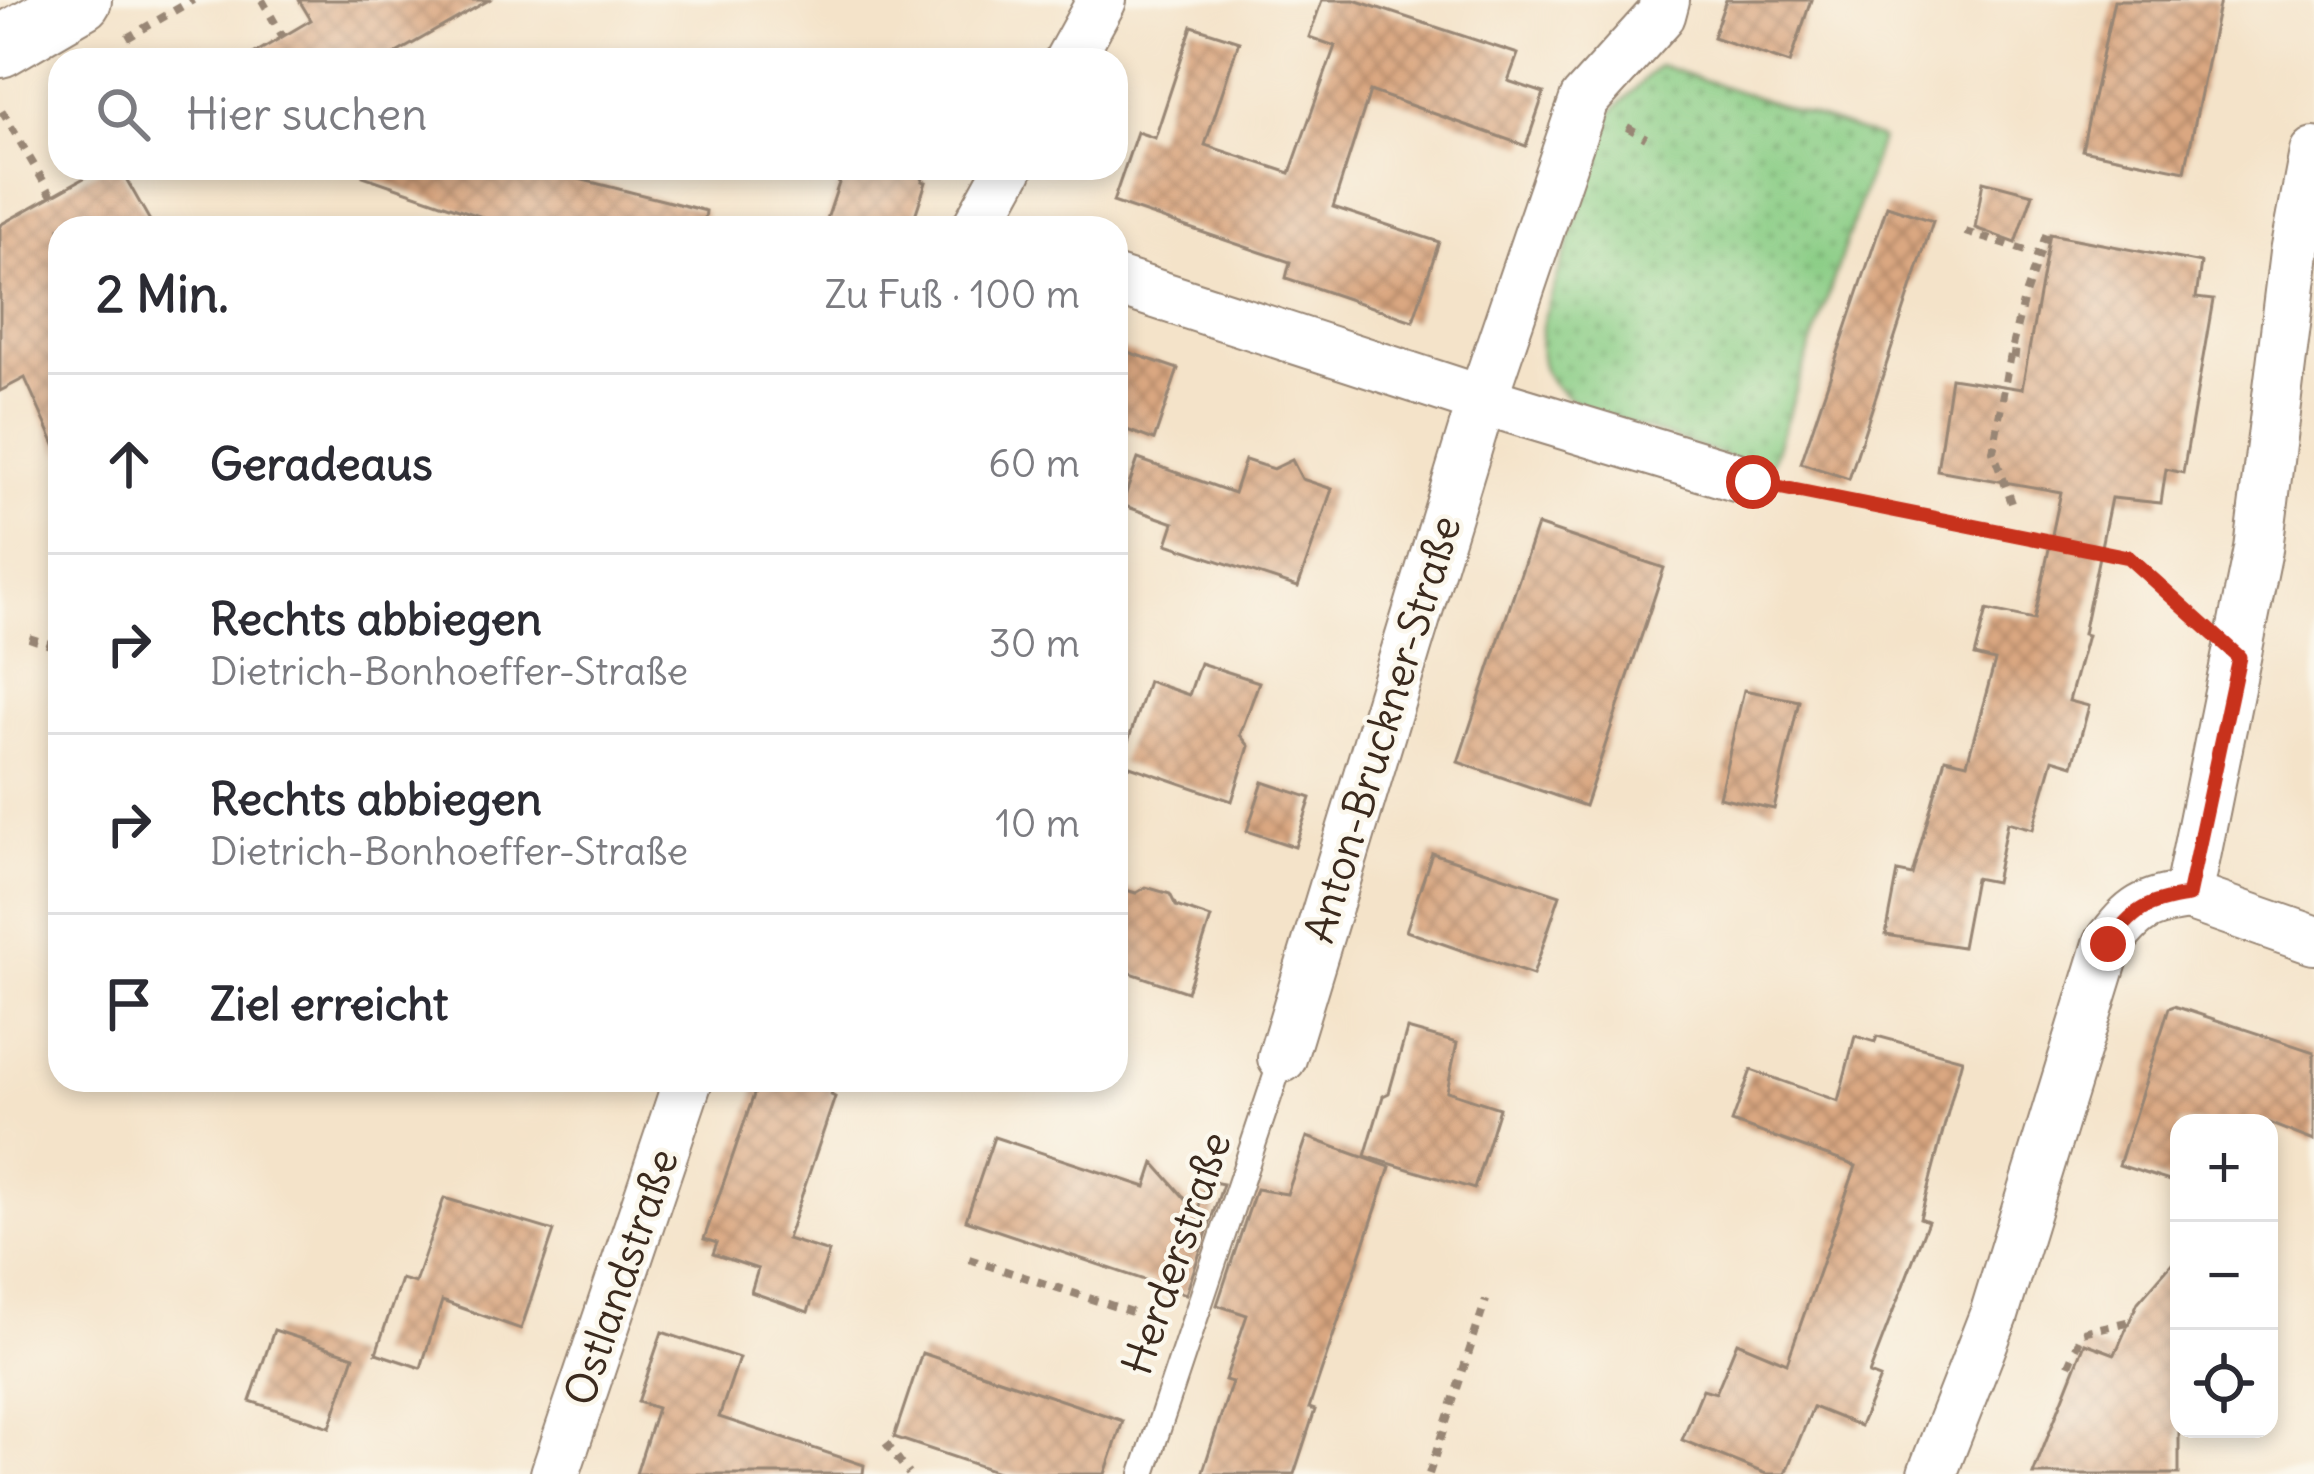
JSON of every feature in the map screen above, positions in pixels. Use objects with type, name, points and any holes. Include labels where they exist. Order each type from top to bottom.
[{"type":"street","points":[[1076,48],[1102,0]]},
{"type":"street","name":"Anton-Bruckner-Straße","points":[[1282,1058],[1482,400],[1584,100],[1660,15],[1665,0]]},
{"type":"street","points":[[0,47],[96,24]]},
{"type":"street","points":[[2188,896],[2258,549],[2295,252],[2314,152]]},
{"type":"street","points":[[983,216],[1003,180]]},
{"type":"street","points":[[1128,285],[1753,482]]},
{"type":"street","points":[[1932,1474],[1994,1315],[2108,944],[2132,913],[2158,900],[2188,896],[2314,940]]},
{"type":"street","name":"Ostlandstraße","points":[[555,1474],[684,1092]]},
{"type":"lane","name":"Herderstraße","points":[[1143,1474],[1282,1058]]},
{"type":"path","points":[[96,24],[194,0]]},
{"type":"path","points":[[262,0],[283,37]]},
{"type":"path","points":[[2,111],[52,196]]},
{"type":"path","points":[[2012,503],[1993,451],[2009,354],[2049,227]]},
{"type":"path","points":[[1965,232],[2039,255]]},
{"type":"path","points":[[2009,354],[2028,356]]},
{"type":"path","points":[[1753,482],[2128,557],[2239,657]]},
{"type":"path","points":[[29,638],[48,645]]},
{"type":"path","points":[[969,1258],[1190,1330]]},
{"type":"path","points":[[1430,1474],[1486,1300]]},
{"type":"path","points":[[2068,1364],[2083,1332],[2127,1322]]},
{"type":"path","points":[[886,1443],[909,1474]]},
{"type":"green space","points":[[1659,65],[1881,139],[1769,471],[1586,409],[1552,383],[1542,363],[1543,321],[1612,112]]},
{"type":"building","points":[[299,0],[489,0],[405,48],[263,48],[311,20]]},
{"type":"building","points":[[1322,0],[1354,0],[1518,54],[1508,81],[1544,93],[1526,146],[1370,91],[1333,207],[1439,242],[1413,321],[1286,278],[1290,262],[1113,202],[1121,180],[1128,180],[1128,158],[1137,132],[1155,138],[1192,26],[1239,41],[1205,145],[1290,173],[1335,46],[1309,37]]},
{"type":"building","points":[[1726,0],[1811,0],[1790,63],[1713,37]]},
{"type":"building","points":[[2114,0],[2220,0],[2185,171],[2082,150]]},
{"type":"building","points":[[81,180],[127,180],[147,216],[48,216],[48,429],[25,378],[0,391],[0,225]]},
{"type":"building","points":[[375,180],[583,180],[706,211],[705,216],[479,216]]},
{"type":"building","points":[[840,180],[926,182],[915,216],[828,216]]},
{"type":"building","points":[[1983,181],[2033,194],[2016,243],[1975,228]]},
{"type":"building","points":[[1887,206],[1933,221],[1849,479],[1801,463]]},
{"type":"building","points":[[2050,234],[2201,263],[2196,298],[2213,300],[2183,473],[2166,469],[2161,503],[2111,498],[2083,634],[2087,635],[2069,701],[2089,706],[2073,765],[2053,759],[2033,829],[2007,822],[1995,882],[1975,878],[1962,947],[1886,935],[1898,872],[1912,875],[1945,758],[1967,763],[1995,661],[1975,656],[1987,610],[2034,620],[2061,492],[1937,470],[1951,378],[2022,389]]},
{"type":"building","points":[[1128,352],[1178,369],[1154,440],[1128,430]]},
{"type":"building","points":[[1138,459],[1234,493],[1245,460],[1273,469],[1292,460],[1302,479],[1332,489],[1298,587],[1167,544],[1174,523],[1128,507],[1128,488]]},
{"type":"building","points":[[1537,525],[1664,568],[1585,806],[1458,762]]},
{"type":"building","points":[[1200,663],[1259,682],[1240,735],[1249,746],[1232,801],[1128,765],[1128,742],[1148,681],[1189,695]]},
{"type":"building","points":[[1744,690],[1799,701],[1774,809],[1719,797]]},
{"type":"building","points":[[1263,782],[1311,798],[1295,847],[1247,831]]},
{"type":"building","points":[[1432,853],[1560,895],[1533,975],[1406,931]]},
{"type":"building","points":[[1146,887],[1170,894],[1176,906],[1211,918],[1187,992],[1128,972],[1128,891],[1136,893]]},
{"type":"building","points":[[2169,1008],[2314,1052],[2314,1141],[2278,1127],[2278,1114],[2170,1114],[2170,1181],[2119,1165]]},
{"type":"building","points":[[1407,1029],[1457,1043],[1447,1091],[1499,1108],[1474,1189],[1365,1156]]},
{"type":"building","points":[[1855,1036],[1875,1042],[1877,1036],[1962,1059],[1920,1218],[1928,1221],[1869,1374],[1880,1378],[1860,1426],[1813,1407],[1785,1474],[1766,1474],[1682,1440],[1703,1389],[1716,1393],[1737,1342],[1787,1363],[1856,1166],[1732,1122],[1751,1070],[1838,1101]]},
{"type":"building","points":[[755,1092],[832,1092],[835,1097],[787,1239],[829,1252],[808,1312],[751,1292],[758,1269],[713,1254],[717,1243],[704,1239]]},
{"type":"building","points":[[994,1137],[1146,1187],[1154,1163],[1197,1212],[1207,1181],[1223,1184],[1186,1294],[966,1220]]},
{"type":"building","points":[[1307,1137],[1390,1167],[1309,1408],[1315,1410],[1294,1474],[1202,1474],[1232,1382],[1225,1380],[1247,1315],[1217,1305],[1256,1189],[1287,1194]]},
{"type":"building","points":[[444,1198],[554,1231],[521,1329],[442,1301],[421,1368],[376,1353],[401,1279],[415,1283]]},
{"type":"building","points":[[2170,1265],[2170,1438],[2179,1438],[2179,1474],[2033,1474],[2085,1343],[2115,1354],[2138,1302]]},
{"type":"building","points":[[274,1330],[354,1356],[330,1427],[250,1401]]},
{"type":"building","points":[[662,1332],[739,1358],[719,1417],[864,1465],[863,1474],[636,1474],[657,1408],[638,1402]]},
{"type":"building","points":[[922,1353],[1123,1421],[1105,1474],[1004,1474],[894,1437]]},
{"type":"route","points":[[1753,482],[2128,557],[2239,657],[2188,896],[2158,900],[2132,913],[2108,944]]}]
